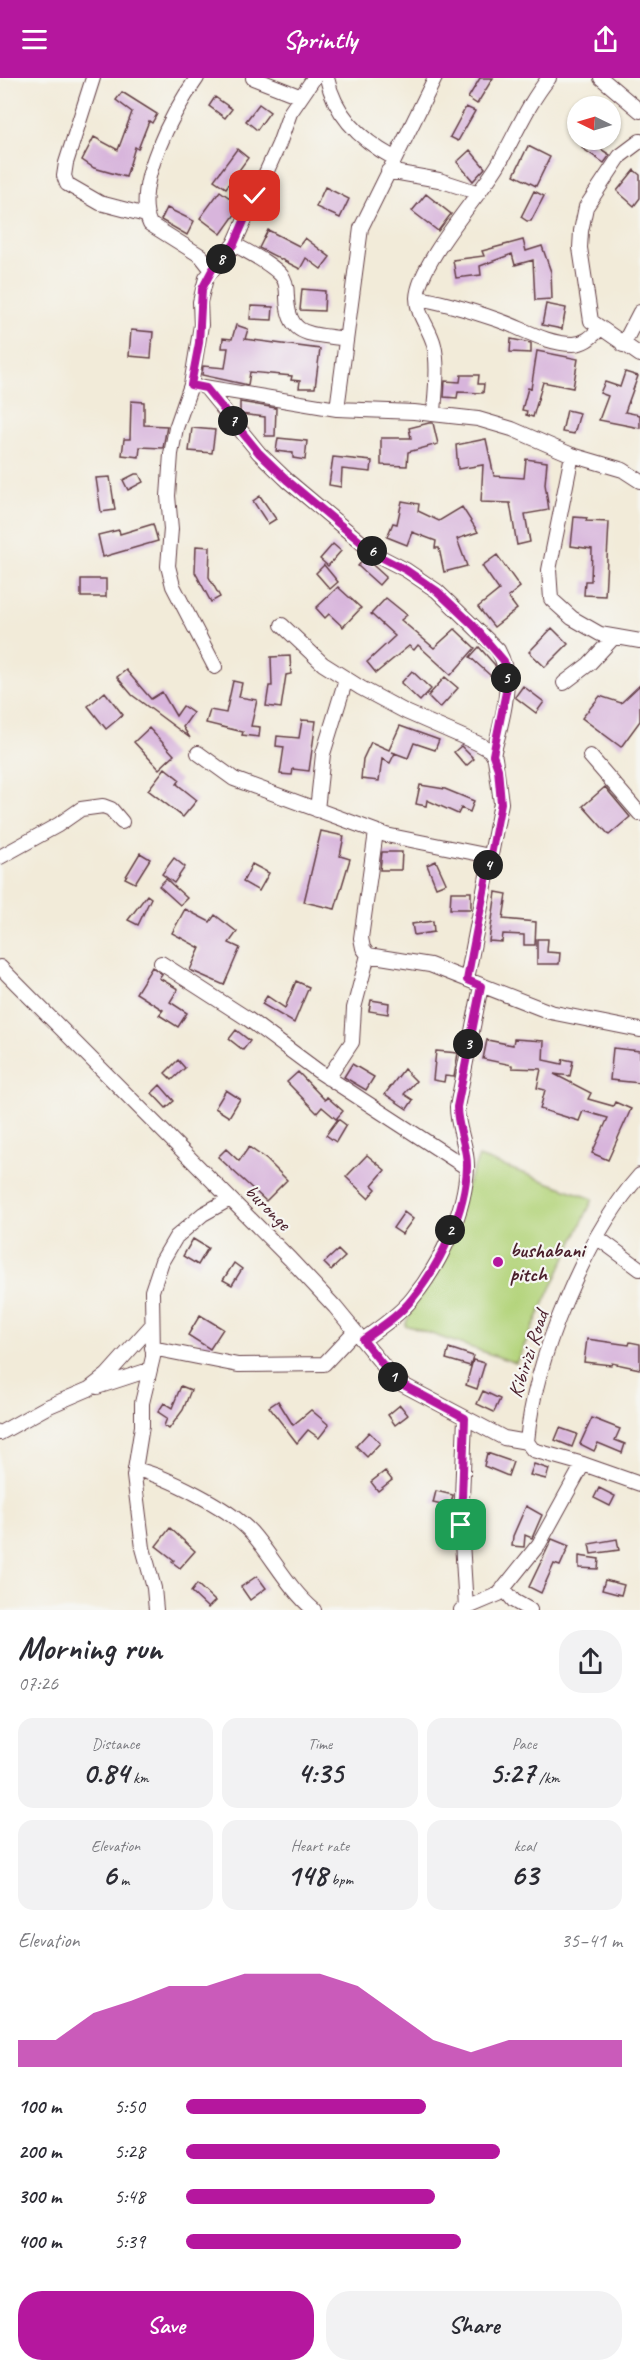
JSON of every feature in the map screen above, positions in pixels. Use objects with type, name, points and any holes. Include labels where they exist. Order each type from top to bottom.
[{"type":"street","points":[[93,78],[64,176],[68,184],[100,203],[146,215]]},
{"type":"street","points":[[197,78],[178,106],[160,145],[147,188],[146,215],[150,224],[201,256],[212,270]]},
{"type":"street","points":[[253,78],[299,96]]},
{"type":"street","points":[[214,667],[174,586],[168,566],[171,529],[168,496],[171,454],[176,428],[191,385],[201,325],[200,302],[212,270],[234,244],[299,96],[314,78]]},
{"type":"street","points":[[327,78],[333,100],[355,130],[365,141],[394,158]]},
{"type":"street","points":[[337,409],[361,228],[435,78]]},
{"type":"street","points":[[434,414],[434,345],[420,315],[417,298],[428,266],[499,163],[516,128],[549,78]]},
{"type":"street","points":[[601,78],[640,111]]},
{"type":"street","points":[[640,141],[620,156],[586,207],[580,248],[591,321],[640,356]]},
{"type":"street","points":[[388,171],[439,180],[479,193]]},
{"type":"street","points":[[234,244],[282,275],[287,292],[289,319],[293,326],[310,333],[346,339]]},
{"type":"street","points":[[417,298],[499,320],[528,333],[557,342],[573,344],[585,342],[600,329]]},
{"type":"street","points":[[623,345],[640,312]]},
{"type":"street","points":[[191,385],[337,409],[478,418],[512,429],[572,455],[623,470],[640,481]]},
{"type":"street","points":[[206,388],[259,453],[288,481],[375,554],[406,570],[437,591],[498,650],[504,661],[507,687],[493,755],[498,769],[501,803],[467,980]]},
{"type":"street","points":[[572,455],[549,570],[550,599],[588,628],[614,637],[640,641]]},
{"type":"street","points":[[282,625],[323,664],[346,679],[406,712],[477,743],[493,755]]},
{"type":"street","points":[[564,683],[589,664],[614,637]]},
{"type":"street","points":[[317,810],[323,754],[346,679]]},
{"type":"street","points":[[198,753],[234,779],[376,832],[490,856]]},
{"type":"street","points":[[590,756],[640,813]]},
{"type":"street","points":[[0,857],[58,825],[81,809],[103,806],[111,809],[122,822]]},
{"type":"street","points":[[376,832],[361,938],[363,948],[368,955],[430,965],[550,1012],[640,1030]]},
{"type":"street","points":[[328,1078],[352,1042],[354,1008],[368,955]]},
{"type":"street","points":[[161,963],[248,1018],[328,1078],[467,1168]]},
{"type":"street","name":"buronge","points":[[0,967],[297,1267],[396,1381],[504,1438],[527,1442]]},
{"type":"street","points":[[152,1348],[238,1365],[324,1364],[359,1336],[411,1300],[436,1262],[457,1212],[467,1168],[466,1152],[457,1121],[457,1107],[481,986]]},
{"type":"street","name":"Kibirizi Road","points":[[527,1442],[538,1385],[553,1335],[578,1276],[598,1238],[629,1187],[640,1175]]},
{"type":"street","points":[[156,1610],[136,1502],[135,1468],[142,1426],[142,1403],[152,1348],[152,1291],[162,1261],[176,1237],[203,1214],[230,1199]]},
{"type":"street","points":[[598,1238],[640,1269]]},
{"type":"street","points":[[89,1389],[107,1375],[151,1326]]},
{"type":"street","points":[[0,1432],[47,1407],[89,1389],[149,1370]]},
{"type":"street","points":[[465,1418],[461,1525],[464,1609],[501,1591]]},
{"type":"street","points":[[527,1442],[533,1450],[640,1484]]},
{"type":"street","points":[[491,1610],[501,1591],[539,1544],[583,1464]]},
{"type":"street","points":[[135,1468],[157,1474],[240,1522],[252,1533],[294,1590],[314,1610]]},
{"type":"street","points":[[501,1591],[531,1610]]},
{"type":"green space","name":"bushabani pitch","points":[[479,1157],[593,1199],[516,1363],[405,1325]]},
{"type":"building","points":[[480,78],[493,78],[477,104],[468,98]]},
{"type":"building","points":[[122,92],[157,114],[152,123],[149,121],[138,149],[135,147],[126,177],[94,168],[82,160],[94,137],[118,150],[132,112],[116,100]]},
{"type":"building","points":[[215,97],[232,109],[225,118],[209,106]]},
{"type":"building","points":[[259,104],[270,112],[257,130],[246,121]]},
{"type":"building","points":[[466,107],[475,111],[458,141],[450,137]]},
{"type":"building","points":[[528,146],[550,157],[536,186],[514,175]]},
{"type":"building","points":[[237,149],[248,158],[226,188],[214,180]]},
{"type":"building","points":[[470,150],[485,168],[473,181],[457,162]]},
{"type":"building","points":[[585,150],[602,150],[610,155],[604,163]]},
{"type":"building","points":[[634,170],[640,175],[640,198],[634,206],[617,191]]},
{"type":"building","points":[[325,187],[349,199],[340,218],[316,207]]},
{"type":"building","points":[[220,191],[241,206],[221,234],[200,218]]},
{"type":"building","points":[[534,191],[544,196],[531,221],[527,221],[521,217]]},
{"type":"building","points":[[426,194],[451,214],[438,231],[412,211]]},
{"type":"building","points":[[167,208],[194,221],[187,235],[161,220]]},
{"type":"building","points":[[268,230],[299,246],[305,238],[330,257],[321,269],[306,258],[300,269],[259,248]]},
{"type":"building","points":[[523,240],[526,251],[542,246],[551,272],[552,299],[535,300],[533,260],[515,265],[512,254],[480,266],[481,275],[456,278],[453,260],[484,256],[482,251]]},
{"type":"building","points":[[302,289],[325,291],[324,311],[300,310]]},
{"type":"building","points":[[546,304],[566,308],[562,329],[542,325]]},
{"type":"building","points":[[251,306],[273,307],[272,320],[250,319]]},
{"type":"building","points":[[236,325],[248,329],[245,339],[320,349],[315,388],[299,388],[300,381],[291,380],[292,376],[250,372],[248,385],[202,375],[203,366],[225,368],[228,348],[222,348],[223,338],[232,339]]},
{"type":"building","points":[[131,330],[153,332],[151,358],[129,356]]},
{"type":"building","points":[[511,339],[531,343],[531,353],[510,352]]},
{"type":"building","points":[[537,351],[578,359],[573,388],[543,382],[533,417],[526,415],[527,411],[522,410],[528,388],[531,389]]},
{"type":"building","points":[[625,372],[638,376],[625,412],[640,415],[640,428],[599,420],[608,396],[600,393],[605,382],[620,387]]},
{"type":"building","points":[[461,375],[479,375],[478,384],[484,384],[483,393],[458,392],[457,398],[444,397],[445,381],[460,382]]},
{"type":"building","points":[[131,401],[144,402],[144,425],[167,426],[163,448],[140,447],[139,457],[122,455],[124,439],[130,439]]},
{"type":"building","points":[[240,402],[276,408],[275,436],[265,436],[265,417],[240,414]]},
{"type":"building","points":[[567,410],[580,413],[574,434],[562,432]]},
{"type":"building","points":[[433,423],[438,444],[408,452],[407,466],[381,465],[381,438],[411,438],[409,428]]},
{"type":"building","points":[[192,428],[215,430],[212,453],[189,451]]},
{"type":"building","points":[[278,438],[307,441],[305,460],[293,458],[293,453],[276,451]]},
{"type":"building","points":[[486,439],[494,476],[524,478],[526,459],[547,462],[545,484],[549,510],[525,514],[530,542],[517,545],[510,503],[481,502],[483,465],[458,469],[456,445]]},
{"type":"building","points":[[333,457],[372,461],[371,472],[342,469],[341,487],[329,485]]},
{"type":"building","points":[[139,474],[143,482],[128,490],[123,480]]},
{"type":"building","points":[[110,477],[115,510],[101,512],[96,478]]},
{"type":"building","points":[[260,496],[276,519],[268,524],[253,501]]},
{"type":"building","points":[[402,501],[419,504],[418,511],[439,521],[462,507],[478,532],[457,539],[467,566],[444,572],[439,548],[435,548],[436,541],[412,532],[407,545],[387,537],[393,523],[397,524]]},
{"type":"building","points":[[574,517],[587,518],[586,521],[609,522],[605,596],[584,595],[585,581],[591,581],[592,549],[571,546]]},
{"type":"building","points":[[153,524],[158,541],[103,557],[98,535],[119,530],[120,534]]},
{"type":"building","points":[[333,544],[341,551],[328,566],[320,559]]},
{"type":"building","points":[[196,546],[210,547],[209,577],[220,597],[211,602],[195,572]]},
{"type":"building","points":[[497,555],[520,587],[508,597],[517,609],[494,627],[478,607],[499,590],[482,566]]},
{"type":"building","points":[[365,558],[386,577],[379,585],[358,566]]},
{"type":"building","points":[[324,565],[338,582],[330,589],[316,573]]},
{"type":"building","points":[[81,579],[106,579],[106,597],[81,597]]},
{"type":"building","points":[[338,587],[361,608],[343,627],[329,614],[325,618],[316,608]]},
{"type":"building","points":[[386,598],[407,615],[401,620],[434,648],[455,629],[475,648],[451,675],[418,645],[414,650],[409,646],[376,673],[367,662],[395,636],[371,614]]},
{"type":"building","points":[[552,628],[568,644],[545,667],[529,652]]},
{"type":"building","points":[[479,647],[495,665],[496,672],[492,677],[470,657]]},
{"type":"building","points":[[290,656],[291,674],[286,675],[281,708],[266,706],[269,686],[272,686],[271,657]]},
{"type":"building","points":[[126,670],[151,699],[162,692],[176,716],[183,706],[193,713],[183,727],[190,738],[132,695],[117,677]]},
{"type":"building","points":[[412,671],[431,689],[420,701],[401,683]]},
{"type":"building","points":[[445,677],[458,688],[440,708],[428,696]]},
{"type":"building","points":[[233,681],[242,683],[239,697],[257,700],[251,726],[260,727],[259,737],[242,735],[243,732],[206,723],[210,710],[226,713]]},
{"type":"building","points":[[640,685],[640,721],[621,747],[582,718],[600,696],[621,703]]},
{"type":"building","points":[[523,686],[544,702],[536,713],[515,697]]},
{"type":"building","points":[[105,692],[123,715],[106,729],[88,706]]},
{"type":"building","points":[[302,720],[316,721],[309,771],[293,769],[292,775],[280,774],[284,747],[276,746],[277,736],[299,738]]},
{"type":"building","points":[[400,726],[439,740],[435,750],[414,743],[408,758],[395,753],[390,763],[382,759],[379,781],[361,779],[363,759],[371,742],[389,750]]},
{"type":"building","points":[[149,728],[174,755],[159,769],[134,742]]},
{"type":"building","points":[[461,746],[474,759],[466,766],[454,752]]},
{"type":"building","points":[[165,768],[180,780],[177,784],[197,800],[183,817],[148,790]]},
{"type":"building","points":[[420,785],[445,789],[474,801],[470,812],[461,808],[458,814],[427,800],[426,806],[416,804]]},
{"type":"building","points":[[605,787],[630,817],[609,835],[583,806]]},
{"type":"building","points":[[321,831],[344,836],[340,856],[350,859],[335,909],[304,902]]},
{"type":"building","points":[[382,852],[402,852],[401,870],[380,870]]},
{"type":"building","points":[[140,853],[150,859],[135,883],[125,878]]},
{"type":"building","points":[[174,858],[185,867],[174,883],[162,874]]},
{"type":"building","points":[[436,861],[446,883],[436,887],[427,865]]},
{"type":"building","points":[[252,864],[269,873],[259,891],[243,882]]},
{"type":"building","points":[[166,879],[187,898],[180,905],[159,886]]},
{"type":"building","points":[[451,892],[471,892],[471,909],[450,909]]},
{"type":"building","points":[[496,892],[507,894],[503,919],[536,922],[535,945],[524,945],[524,935],[503,934],[502,942],[489,941]]},
{"type":"building","points":[[147,895],[151,898],[138,925],[128,920]]},
{"type":"building","points":[[185,909],[210,922],[215,915],[237,932],[229,943],[240,948],[224,985],[190,970],[200,948],[172,933]]},
{"type":"building","points":[[433,921],[434,932],[414,935],[412,924]]},
{"type":"building","points":[[537,939],[548,939],[547,952],[560,953],[559,964],[537,964]]},
{"type":"building","points":[[152,967],[162,974],[159,978],[178,989],[170,1002],[187,1013],[178,1027],[159,1015],[163,1010],[136,993]]},
{"type":"building","points":[[296,981],[309,987],[294,1023],[262,1004],[267,996],[285,1008]]},
{"type":"building","points":[[371,1000],[389,1003],[388,1014],[369,1011]]},
{"type":"building","points":[[236,1030],[250,1041],[243,1050],[229,1039]]},
{"type":"building","points":[[514,1039],[544,1041],[543,1060],[562,1064],[563,1059],[573,1061],[570,1076],[554,1074],[591,1093],[588,1099],[613,1106],[615,1102],[631,1109],[608,1160],[592,1153],[608,1118],[583,1111],[579,1121],[540,1109],[545,1090],[537,1088],[541,1069],[512,1068],[512,1065],[483,1059],[487,1040],[513,1045]]},
{"type":"building","points":[[613,1048],[640,1051],[640,1083],[610,1080]]},
{"type":"building","points":[[436,1051],[458,1053],[454,1077],[445,1076],[444,1082],[433,1080]]},
{"type":"building","points":[[178,1060],[185,1068],[172,1080],[165,1073]]},
{"type":"building","points":[[352,1064],[374,1077],[366,1090],[344,1077]]},
{"type":"building","points":[[404,1069],[416,1081],[404,1094],[413,1100],[407,1109],[385,1094]]},
{"type":"building","points":[[298,1072],[325,1100],[327,1097],[343,1111],[336,1119],[322,1107],[317,1113],[287,1082]]},
{"type":"building","points":[[160,1085],[174,1101],[166,1108],[152,1093]]},
{"type":"building","points":[[226,1090],[240,1099],[229,1117],[215,1108]]},
{"type":"building","points":[[338,1119],[346,1125],[336,1142],[326,1135]]},
{"type":"building","points":[[249,1147],[267,1160],[287,1180],[266,1201],[218,1157],[226,1149],[239,1161]]},
{"type":"building","points":[[367,1155],[385,1170],[372,1185],[376,1189],[368,1198],[346,1177]]},
{"type":"building","points":[[404,1212],[413,1219],[402,1234],[393,1228]]},
{"type":"building","points":[[193,1239],[208,1248],[198,1265],[183,1256]]},
{"type":"building","points":[[338,1250],[345,1257],[331,1270],[324,1263]]},
{"type":"building","points":[[234,1263],[242,1269],[232,1285],[223,1280]]},
{"type":"building","points":[[200,1315],[223,1329],[210,1349],[188,1335]]},
{"type":"building","points":[[587,1339],[629,1345],[630,1342],[640,1344],[640,1369],[612,1363],[611,1365],[584,1362]]},
{"type":"building","points":[[449,1348],[473,1356],[470,1366],[446,1359]]},
{"type":"building","points":[[473,1360],[485,1363],[477,1389],[466,1385]]},
{"type":"building","points":[[181,1386],[191,1390],[183,1410],[169,1429],[164,1426],[167,1418],[158,1412],[164,1403],[172,1408]]},
{"type":"building","points":[[483,1391],[500,1399],[494,1412],[477,1404]]},
{"type":"building","points":[[278,1401],[293,1425],[311,1410],[329,1425],[319,1438],[308,1430],[297,1443],[269,1407]]},
{"type":"building","points":[[400,1405],[408,1415],[395,1425],[388,1415]]},
{"type":"building","points":[[592,1418],[620,1429],[615,1440],[625,1444],[622,1453],[598,1443],[594,1451],[580,1444]]},
{"type":"building","points":[[560,1428],[577,1434],[572,1447],[555,1440]]},
{"type":"building","points":[[369,1432],[380,1443],[367,1457],[356,1446]]},
{"type":"building","points":[[487,1453],[513,1462],[508,1476],[484,1466]]},
{"type":"building","points":[[534,1464],[549,1469],[546,1479],[530,1475]]},
{"type":"building","points":[[385,1471],[392,1480],[378,1491],[371,1482]]},
{"type":"building","points":[[599,1488],[615,1496],[610,1506],[594,1498]]},
{"type":"building","points":[[436,1491],[453,1495],[450,1507],[433,1503]]},
{"type":"building","points":[[526,1506],[542,1515],[532,1538],[525,1535],[524,1547],[512,1546],[513,1536]]},
{"type":"building","points":[[170,1528],[195,1551],[180,1568],[172,1562],[174,1560],[156,1546]]},
{"type":"building","points":[[552,1539],[569,1546],[560,1566],[554,1564],[541,1593],[529,1587]]},
{"type":"building","points":[[617,1539],[619,1550],[591,1554],[589,1544]]},
{"type":"building","points":[[579,1556],[599,1559],[598,1569],[579,1568]]},
{"type":"building","points":[[257,1576],[266,1588],[250,1600],[241,1587]]},
{"type":"building","points":[[605,1580],[624,1585],[621,1595],[602,1590]]},
{"type":"building","points":[[197,1584],[215,1601],[208,1608],[191,1592]]},
{"type":"place","name":"bushabani pitch","points":[[498,1262]]},
{"type":"route","points":[[255,196],[234,244],[206,278],[202,289],[199,343],[191,385],[206,388],[259,453],[288,481],[375,554],[406,570],[437,591],[498,650],[504,661],[507,687],[493,755],[498,769],[501,803],[467,980],[481,986],[457,1107],[457,1121],[466,1152],[465,1185],[447,1240],[421,1286],[411,1300],[363,1340],[396,1381],[465,1418],[461,1525]]}]
